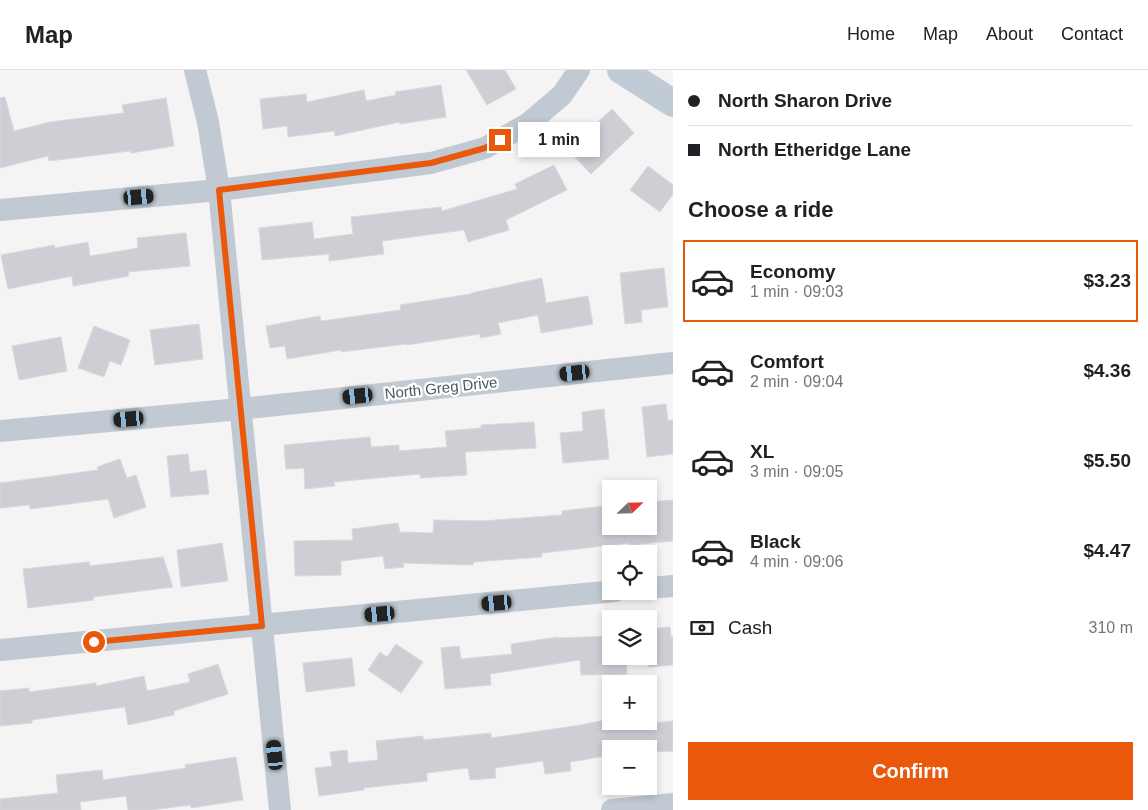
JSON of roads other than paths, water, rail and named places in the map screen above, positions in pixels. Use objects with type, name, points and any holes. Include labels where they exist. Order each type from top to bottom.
[{"type":"main road","points":[[621,70],[673,104]]},
{"type":"street","points":[[195,70],[208,122],[219,190],[280,810]]},
{"type":"street","points":[[0,210],[219,190],[431,163],[485,148],[529,123],[562,95],[580,70]]},
{"type":"street","name":"North Greg Drive","points":[[0,431],[240,409],[673,362]]},
{"type":"street","points":[[657,587],[673,586]]},
{"type":"street","points":[[0,650],[602,592]]},
{"type":"street","points":[[612,810],[673,804]]}]
